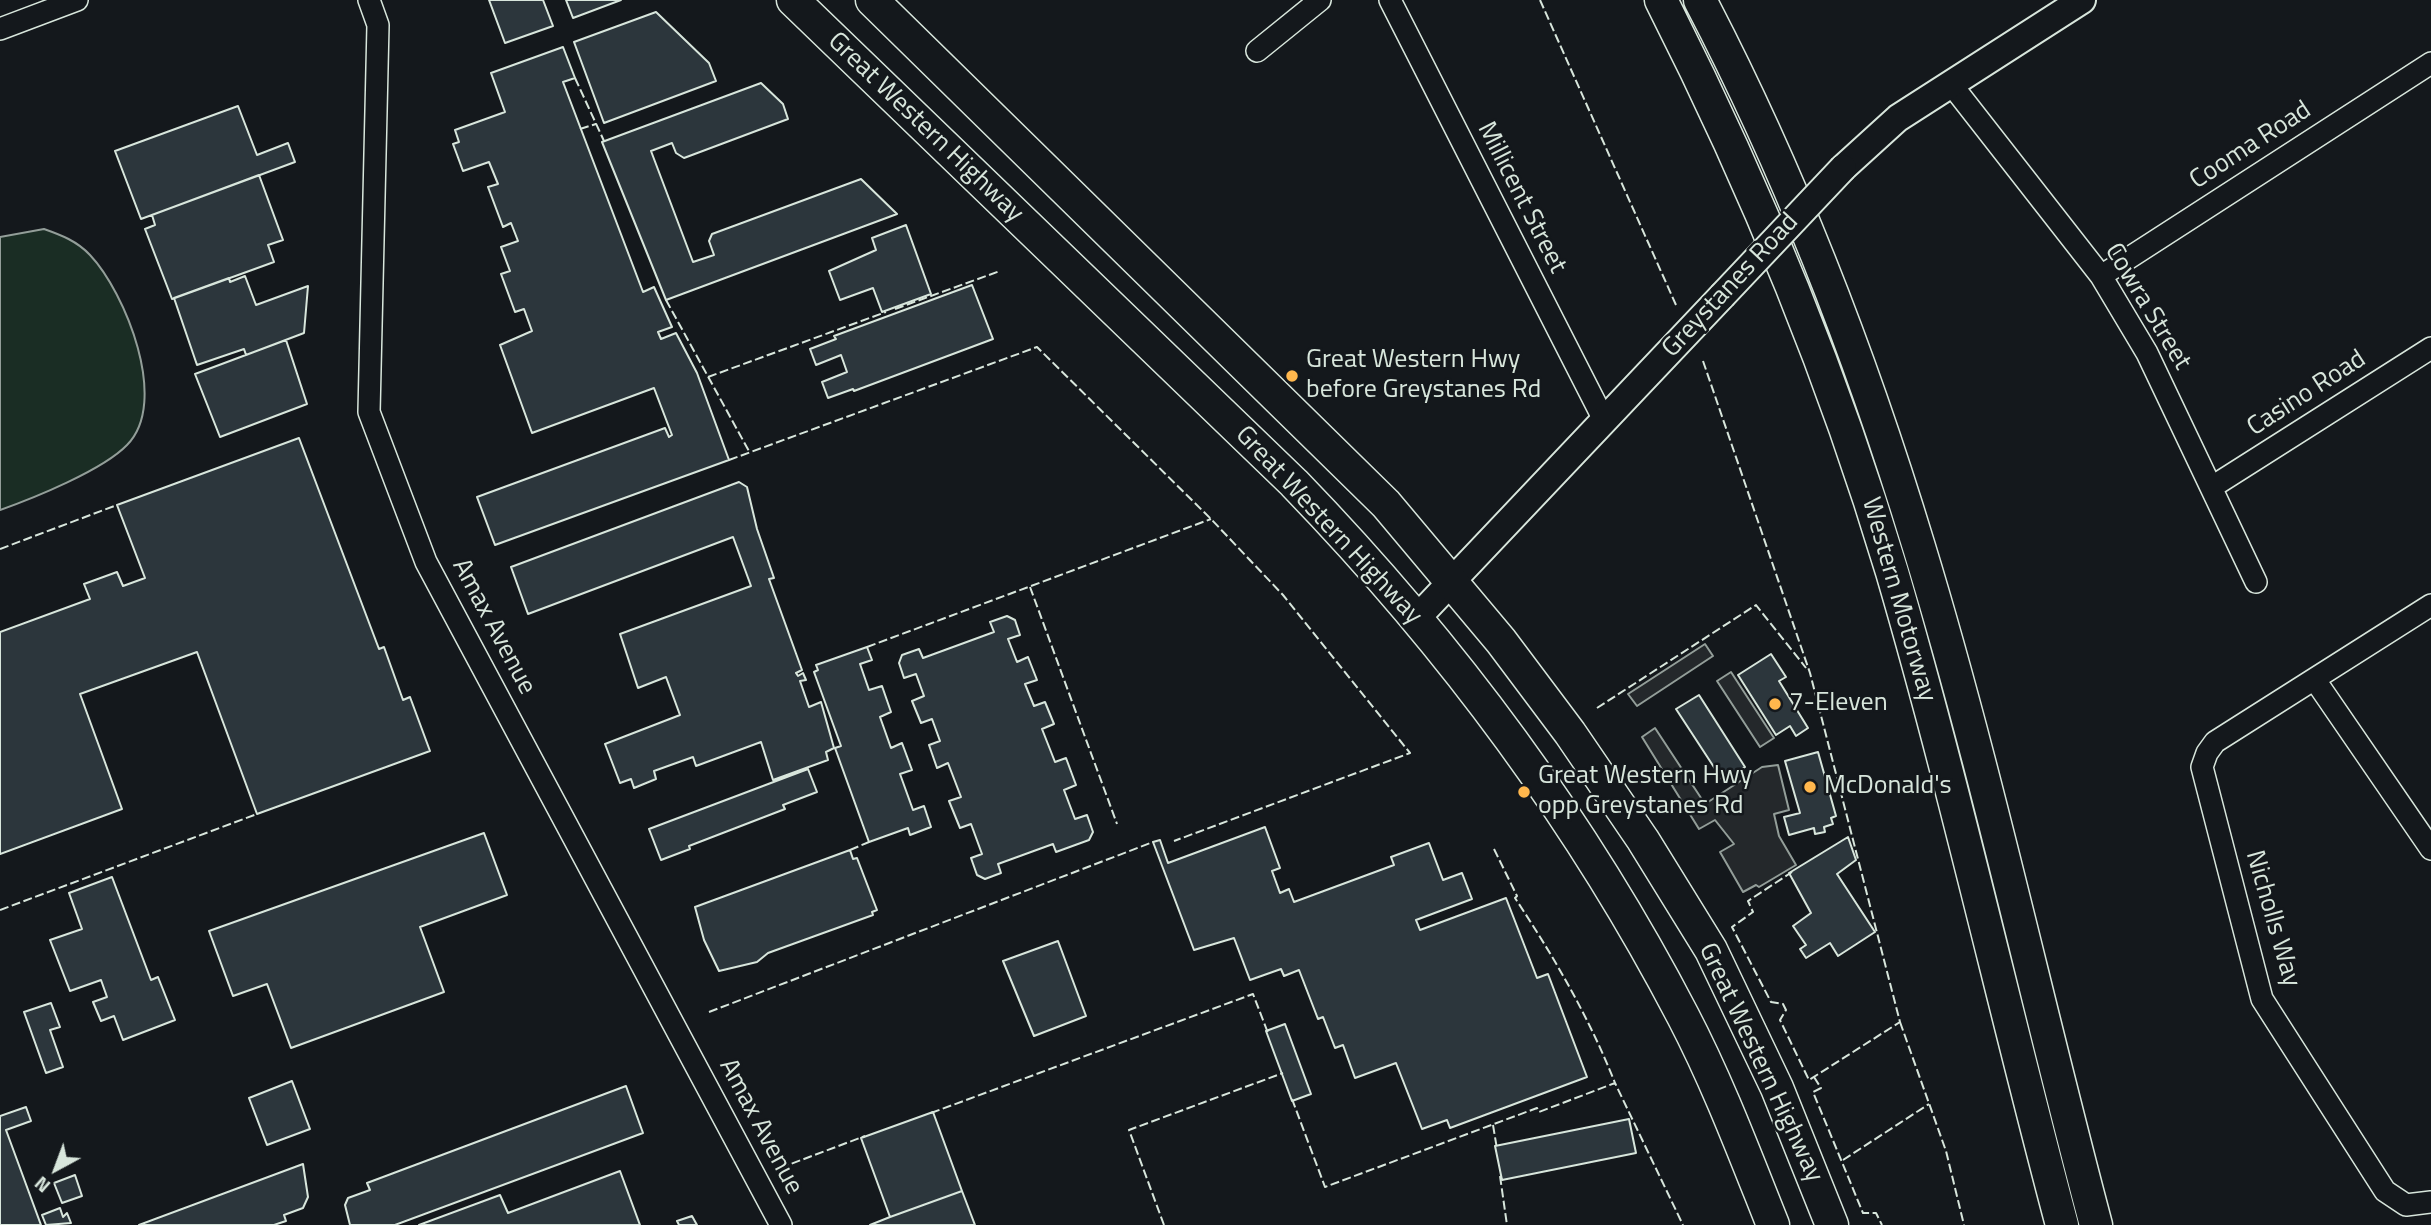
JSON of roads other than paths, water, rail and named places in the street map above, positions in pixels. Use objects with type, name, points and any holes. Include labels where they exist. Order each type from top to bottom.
[{"type":"highway","name":"Great Western Highway","points":[[793,0],[1294,483],[1356,548],[1416,618],[1549,793],[1634,929],[1712,1076],[1773,1225]]},
{"type":"highway","name":"Great Western Highway","points":[[872,0],[1300,416],[1387,504],[1453,580],[1570,733],[1643,840],[1710,950],[1777,1088],[1832,1225]]},
{"type":"highway","name":"Western Motorway","points":[[1661,0],[1714,109],[1786,271],[1861,476],[1923,684],[2063,1225]]},
{"type":"highway","name":"Western Motorway","points":[[1700,0],[1753,107],[1824,271],[1902,492],[1950,656],[2096,1225]]},
{"type":"main road","name":"Greystanes Road","points":[[1416,618],[1877,134],[2082,0]]},
{"type":"street","points":[[0,29],[77,0]]},
{"type":"street","name":"Amax Avenue","points":[[369,0],[378,25],[369,412],[426,562],[781,1225]]},
{"type":"street","points":[[1257,51],[1320,0]]},
{"type":"street","name":"Millicent Street","points":[[1390,0],[1604,420]]},
{"type":"street","name":"Cooma Road","points":[[2101,276],[2431,63]]},
{"type":"street","name":"Cowra Street","points":[[1951,84],[2101,276],[2147,353],[2256,582]]},
{"type":"street","name":"Casino Road","points":[[2213,487],[2431,348]]},
{"type":"street","name":"Nicholls Way","points":[[2431,605],[2215,742],[2202,767],[2262,999],[2385,1191],[2406,1205],[2431,1202]]},
{"type":"street","points":[[2315,680],[2431,849]]},
{"type":"place","name":"Great Western Hwy before Greystanes Rd","points":[[1292,376]]},
{"type":"place","name":"7-Eleven","points":[[1775,704]]},
{"type":"place","name":"McDonald's","points":[[1810,787]]},
{"type":"place","name":"Great Western Hwy opp Greystanes Rd","points":[[1524,792]]}]
